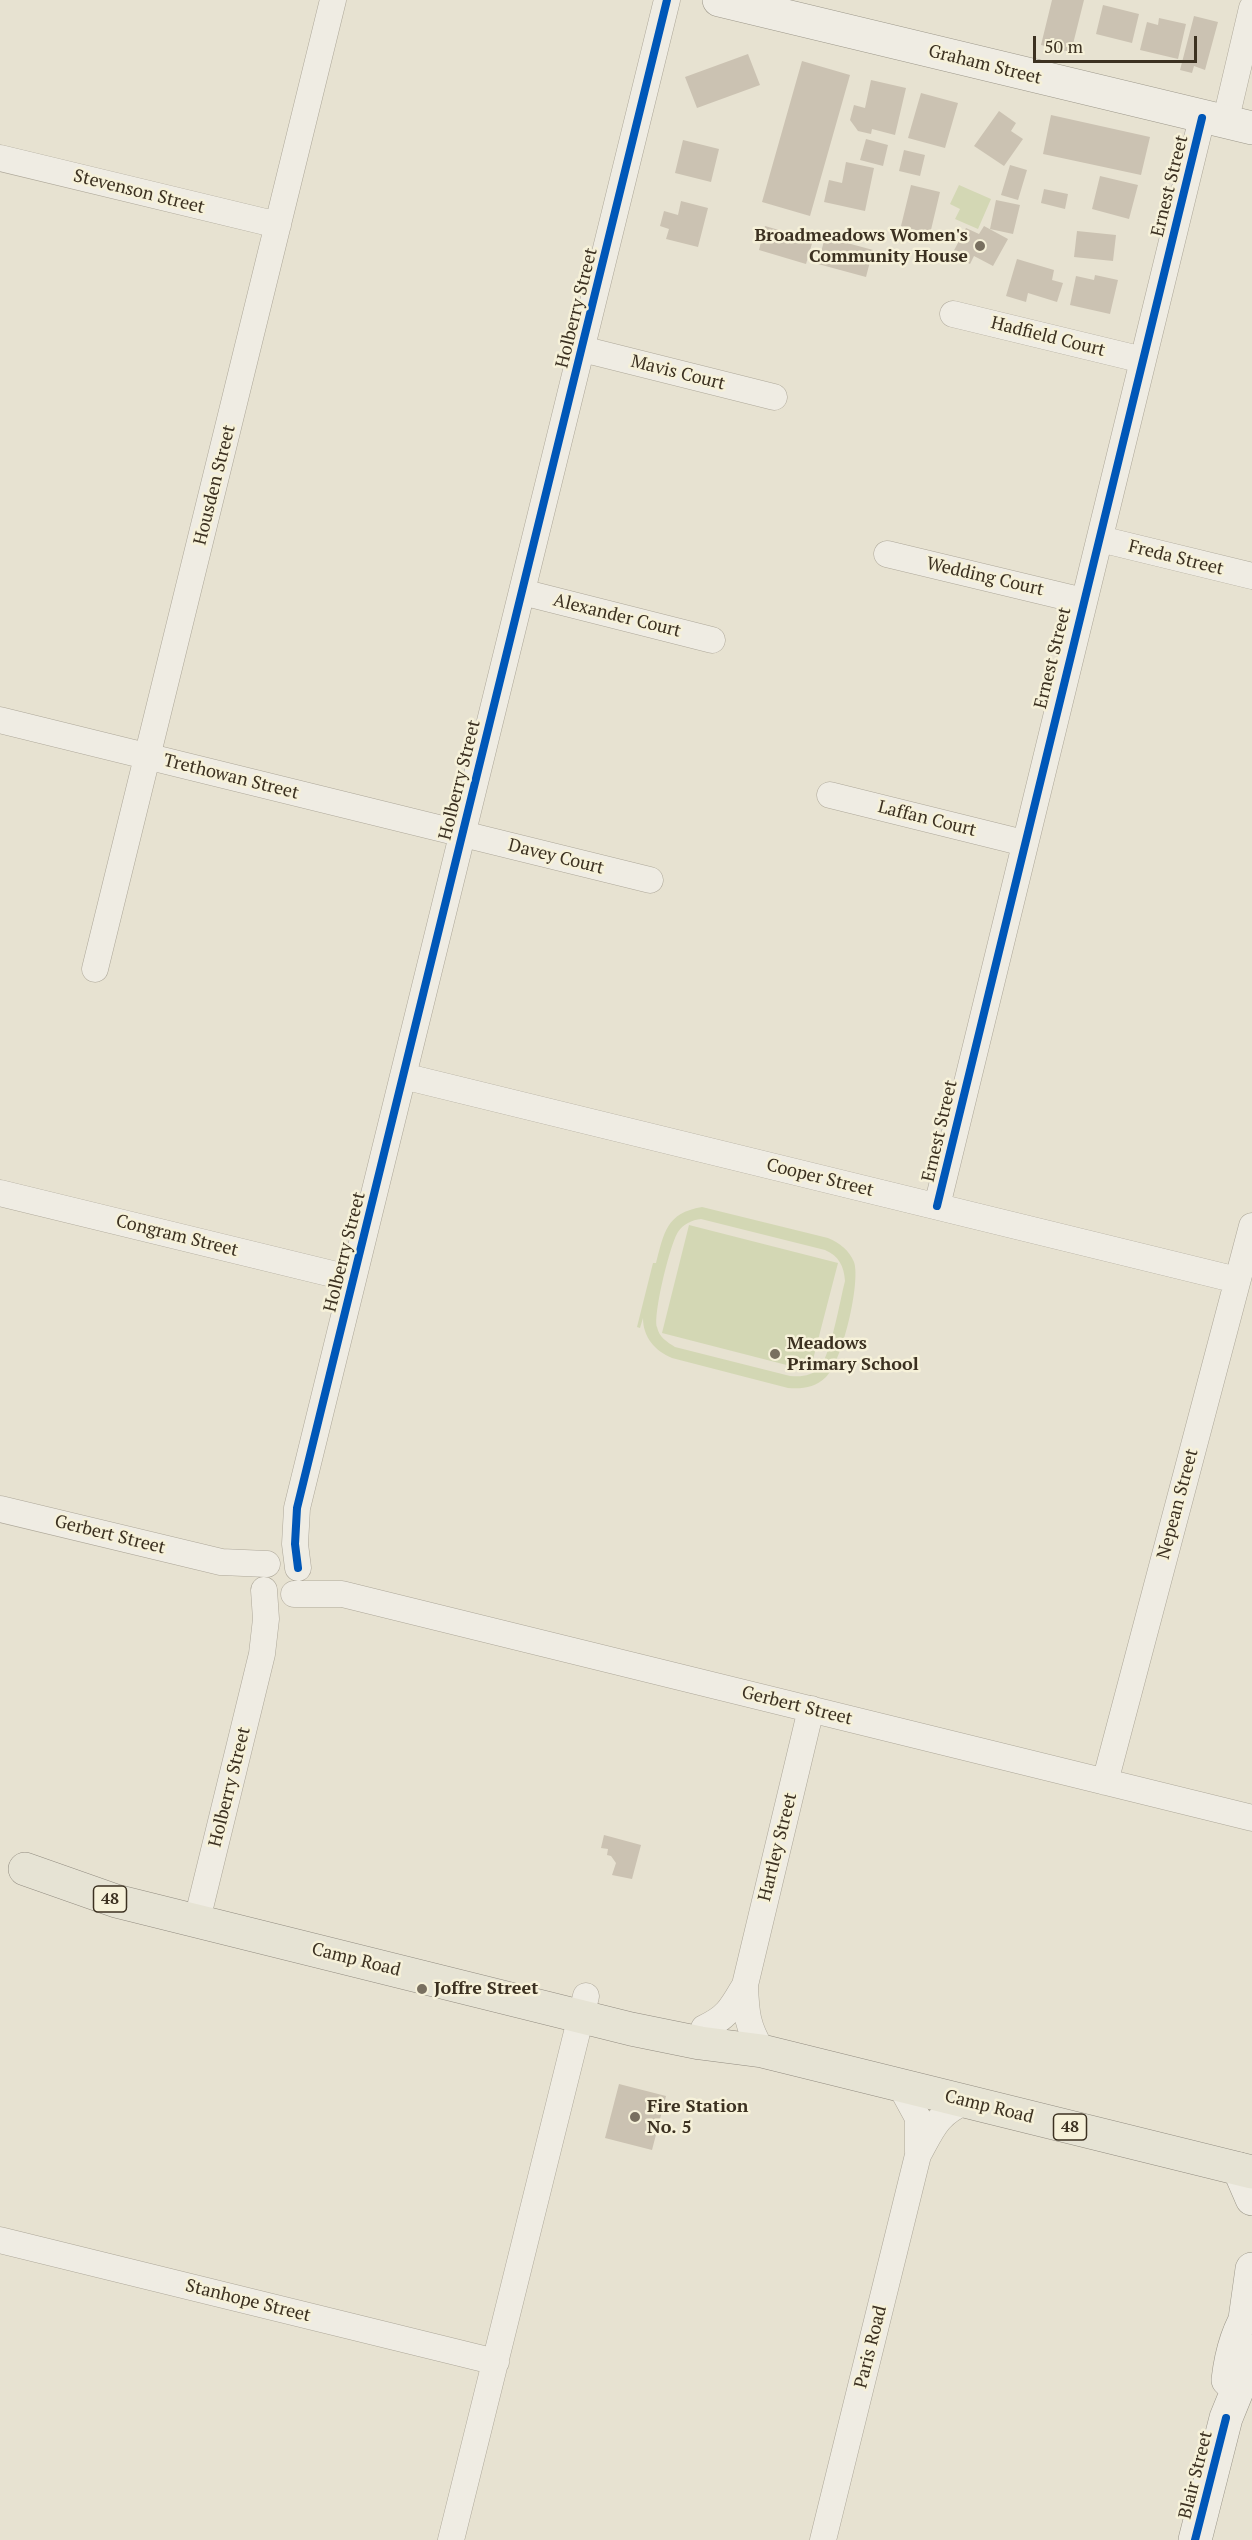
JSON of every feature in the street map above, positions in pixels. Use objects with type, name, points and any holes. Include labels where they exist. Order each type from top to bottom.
[{"type":"main road","name":"Camp Road","points":[[13,1865],[116,1882],[199,1911],[584,2006],[704,2028],[762,2050],[1246,2170]]},
{"type":"main road","name":"Camp Road","points":[[584,2006],[700,2043],[762,2050]]},
{"type":"street","name":"Housden Street","points":[[95,969],[333,0]]},
{"type":"street","name":"Holberry Street","points":[[262,1654],[296,1583],[297,1508],[667,0]]},
{"type":"street","name":"Graham Street","points":[[719,0],[1226,123]]},
{"type":"street","name":"Ernest Street","points":[[937,1206],[1143,360],[1226,123],[1252,8]]},
{"type":"street","name":"Stevenson Street","points":[[0,158],[279,225]]},
{"type":"street","name":"Hadfield Court","points":[[952,314],[1143,360]]},
{"type":"street","name":"Mavis Court","points":[[582,349],[774,397]]},
{"type":"street","name":"Freda Street","points":[[1100,539],[1252,576]]},
{"type":"street","name":"Wedding Court","points":[[887,554],[1083,601]]},
{"type":"street","name":"Alexander Court","points":[[522,592],[712,640]]},
{"type":"street","name":"Trethowan Street","points":[[0,720],[463,834]]},
{"type":"street","name":"Laffan Court","points":[[830,795],[1024,843]]},
{"type":"street","name":"Davey Court","points":[[463,834],[650,880]]},
{"type":"street","name":"Cooper Street","points":[[403,1076],[1237,1280]]},
{"type":"street","name":"Congram Street","points":[[0,1193],[353,1279]]},
{"type":"street","name":"Nepean Street","points":[[1106,1782],[1252,1226]]},
{"type":"street","name":"Holberry Street","points":[[199,1911],[262,1654],[266,1619],[266,1576],[297,1508]]},
{"type":"street","name":"Gerbert Street","points":[[0,1509],[220,1562],[266,1576]]},
{"type":"street","points":[[282,1558],[288,1560],[296,1583],[273,1597],[266,1576],[282,1558]]},
{"type":"street","name":"Gerbert Street","points":[[296,1583],[1252,1818]]},
{"type":"street","name":"Hartley Street","points":[[762,2050],[750,2030],[746,2017],[745,1985],[811,1709]]},
{"type":"street","name":"Hartley Street","points":[[704,2028],[721,2020],[728,2013],[745,1985]]},
{"type":"street","points":[[451,2540],[584,2006]]},
{"type":"street","name":"Paris Road","points":[[823,2540],[918,2155],[918,2118],[900,2085]]},
{"type":"street","name":"Paris Road","points":[[918,2155],[936,2122],[948,2109],[966,2101]]},
{"type":"street","points":[[1246,2170],[1252,2199]]},
{"type":"street","name":"Stanhope Street","points":[[0,2240],[496,2362]]},
{"type":"street","name":"Blair Street","points":[[1226,2418],[1230,2363],[1235,2341],[1248,2314],[1252,2269]]},
{"type":"street","name":"Blair Street","points":[[1196,2540],[1226,2418],[1252,2354]]},
{"type":"green space","points":[[959,185],[991,199],[978,229],[955,219],[960,209],[950,204]]},
{"type":"green space","points":[[702,1207],[828,1238],[847,1250],[854,1262],[855,1272],[849,1322],[838,1356],[832,1369],[822,1381],[808,1387],[788,1388],[672,1358],[651,1343],[645,1331],[643,1318],[640,1328],[637,1327],[653,1263],[656,1263],[668,1226],[674,1219],[690,1210]],"holes":[[[701,1219],[825,1250],[840,1262],[845,1281],[828,1351],[820,1367],[814,1372],[803,1376],[790,1376],[675,1347],[660,1334],[656,1320],[657,1309],[667,1264],[678,1232],[688,1223]]]},
{"type":"green space","points":[[689,1225],[838,1263],[810,1371],[662,1333]]},
{"type":"building","points":[[1052,0],[1084,0],[1071,52],[1041,45]]},
{"type":"building","points":[[1103,5],[1139,14],[1132,43],[1096,34]]},
{"type":"building","points":[[1194,16],[1218,22],[1205,70],[1194,66],[1192,73],[1180,70]]},
{"type":"building","points":[[1159,18],[1186,24],[1178,59],[1140,50],[1147,22],[1158,25]]},
{"type":"building","points":[[748,54],[760,85],[697,108],[685,77]]},
{"type":"building","points":[[802,61],[850,75],[810,216],[762,202]]},
{"type":"building","points":[[871,80],[906,88],[895,135],[872,129],[871,134],[858,131],[850,120],[854,105],[865,108]]},
{"type":"building","points":[[921,93],[958,103],[945,148],[908,138]]},
{"type":"building","points":[[999,111],[1016,123],[1011,131],[1023,139],[1004,166],[974,146]]},
{"type":"building","points":[[1051,115],[1150,137],[1141,175],[1043,154]]},
{"type":"building","points":[[866,139],[888,145],[883,166],[860,160]]},
{"type":"building","points":[[683,140],[719,149],[711,182],[675,173]]},
{"type":"building","points":[[904,150],[925,155],[920,176],[899,171]]},
{"type":"building","points":[[846,162],[874,168],[865,211],[824,202],[829,180],[842,183]]},
{"type":"building","points":[[1010,165],[1027,170],[1018,200],[1001,195]]},
{"type":"building","points":[[1100,176],[1138,185],[1129,219],[1092,209]]},
{"type":"building","points":[[911,185],[940,192],[930,234],[901,226]]},
{"type":"building","points":[[1044,189],[1068,194],[1065,209],[1041,203]]},
{"type":"building","points":[[996,200],[1020,205],[1013,234],[990,229]]},
{"type":"building","points":[[681,201],[708,208],[698,247],[666,239],[669,229],[660,226],[664,211],[678,215]]},
{"type":"building","points":[[765,226],[813,240],[806,264],[759,250]]},
{"type":"building","name":"Broadmeadows Women's Community House","points":[[984,226],[1008,239],[993,266],[974,256],[970,264],[952,254],[966,228],[979,234]]},
{"type":"building","points":[[1077,231],[1116,235],[1113,261],[1074,257]]},
{"type":"building","points":[[825,237],[873,250],[866,277],[818,264]]},
{"type":"building","points":[[1017,259],[1054,270],[1052,280],[1063,283],[1057,302],[1028,293],[1026,302],[1006,296]]},
{"type":"building","points":[[1095,275],[1118,280],[1110,314],[1070,305],[1076,276],[1094,280]]},
{"type":"building","points":[[604,1835],[641,1845],[632,1879],[612,1875],[616,1863],[611,1856],[607,1855],[608,1849],[601,1848]]},
{"type":"building","name":"Fire Station No. 5","points":[[619,2084],[666,2096],[652,2150],[605,2138]]},
{"type":"cycle path","points":[[298,1568],[295,1544],[297,1508],[667,0]]},
{"type":"cycle path","points":[[937,1206],[1202,118]]},
{"type":"cycle path","points":[[1195,2540],[1226,2418]]},
{"type":"place","name":"Broadmeadows Women's Community House","points":[[980,246]]},
{"type":"place","name":"Meadows Primary School","points":[[775,1354]]},
{"type":"place","name":"Joffre Street","points":[[422,1989]]},
{"type":"place","name":"Fire Station No. 5","points":[[635,2117]]}]
